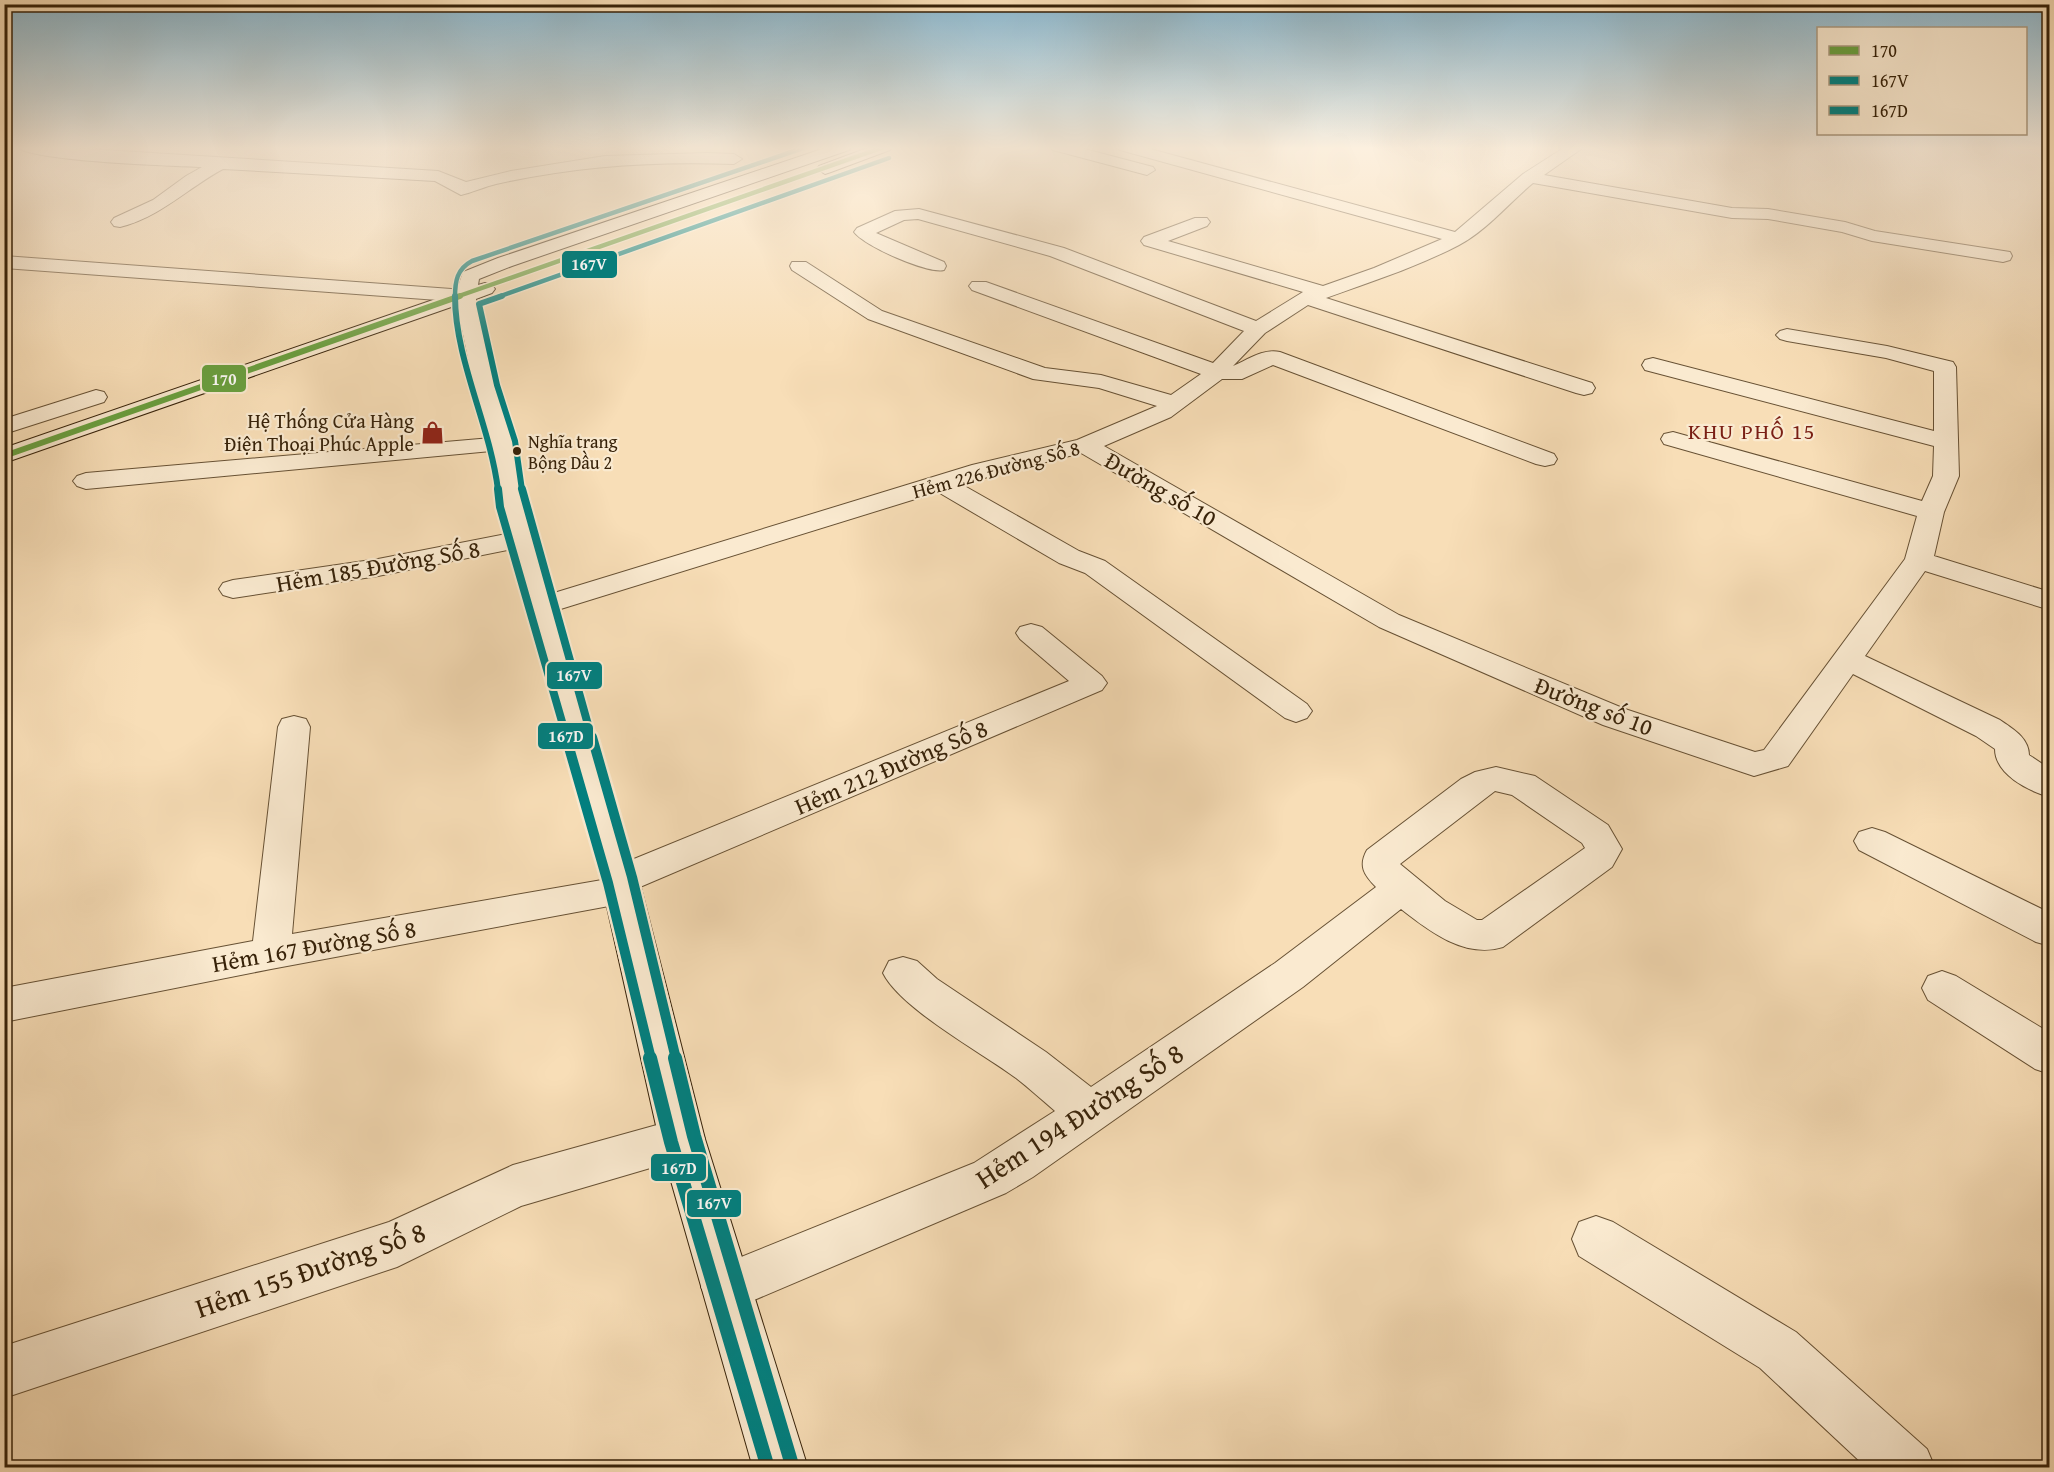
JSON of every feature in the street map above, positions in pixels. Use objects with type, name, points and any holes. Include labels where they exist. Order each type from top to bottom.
[{"type":"street","points":[[120,222],[134,216]]},
{"type":"street","points":[[4,262],[468,286],[505,262],[642,216]]},
{"type":"street","points":[[4,456],[468,286],[679,216]]},
{"type":"street","points":[[899,216],[863,232],[875,241],[937,266]]},
{"type":"street","points":[[925,216],[1057,252],[1258,329]]},
{"type":"street","points":[[1376,216],[1458,238]]},
{"type":"street","name":"Hẻm 226 Đường Số 8","points":[[541,606],[981,470],[1085,445],[1163,412],[1218,372],[1227,359],[1258,329],[1315,295],[1382,273],[1458,238],[1484,216]]},
{"type":"street","points":[[1775,216],[1822,223],[1872,236],[2002,256]]},
{"type":"street","points":[[1201,222],[1150,242],[1315,295],[1584,388]]},
{"type":"street","points":[[799,266],[875,315],[1041,374],[1101,382],[1175,404]]},
{"type":"street","points":[[468,286],[485,388],[502,444],[512,504],[622,886],[682,1139],[781,1467]]},
{"type":"street","points":[[979,286],[1218,372],[1234,374],[1272,357],[1545,459]]},
{"type":"street","points":[[1787,335],[1856,346],[1945,367],[1946,476],[1931,512],[1918,560],[2049,602]]},
{"type":"street","points":[[1653,364],[1946,442]]},
{"type":"street","points":[[4,427],[96,397]]},
{"type":"street","points":[[1673,439],[1931,512]]},
{"type":"street","points":[[86,481],[502,444]]},
{"type":"street","name":"Đường số 10","points":[[1085,445],[1389,621],[1614,717],[1754,764],[1776,758],[1918,560]]},
{"type":"street","points":[[941,483],[1069,557],[1095,567],[1296,711]]},
{"type":"street","name":"Hẻm 185 Đường Số 8","points":[[233,589],[349,573],[439,557],[522,538]]},
{"type":"street","name":"Hẻm 212 Đường Số 8","points":[[622,886],[1091,683],[1031,633]]},
{"type":"street","points":[[1847,659],[1988,728],[2007,741],[2012,748],[2012,758],[2018,765],[2049,785]]},
{"type":"street","points":[[271,953],[294,727]]},
{"type":"street","points":[[1496,779],[1523,785],[1595,834],[1604,849],[1599,857],[1489,936],[1472,934],[1451,924],[1401,888],[1381,870],[1380,860],[1473,788],[1487,780],[1496,779]]},
{"type":"street","points":[[1872,841],[2049,931]]},
{"type":"street","name":"Hẻm 167 Đường Số 8","points":[[4,1005],[622,886]]},
{"type":"street","name":"Hẻm 194 Đường Số 8","points":[[726,1287],[990,1178],[1017,1162],[1088,1111],[1289,975],[1401,888]]},
{"type":"street","points":[[903,973],[923,992],[1031,1065],[1088,1111]]},
{"type":"street","points":[[1942,988],[2049,1056]]},
{"type":"street","name":"Hẻm 155 Đường Số 8","points":[[4,1372],[397,1243],[513,1187],[682,1139]]},
{"type":"street","points":[[1596,1239],[1778,1350],[1908,1467]]},
{"type":"transit line","name":"167D","points":[[605,216],[479,259],[463,267],[455,286],[458,331],[487,431],[500,507],[608,883],[671,1142],[768,1468]]},
{"type":"transit line","name":"170","points":[[4,456],[688,216]]},
{"type":"transit line","name":"167V","points":[[727,216],[479,304],[497,385],[515,441],[524,501],[632,877],[694,1136],[792,1465]]},
{"type":"place","name":"Hệ Thống Cửa Hàng Điện Thoại Phúc Apple","points":[[432,432]]},
{"type":"place","name":"Nghĩa trang Bộng Dầu 2","points":[[517,451]]},
{"type":"district","name":"KHU PHỐ 15","points":[[1752,431]]}]
